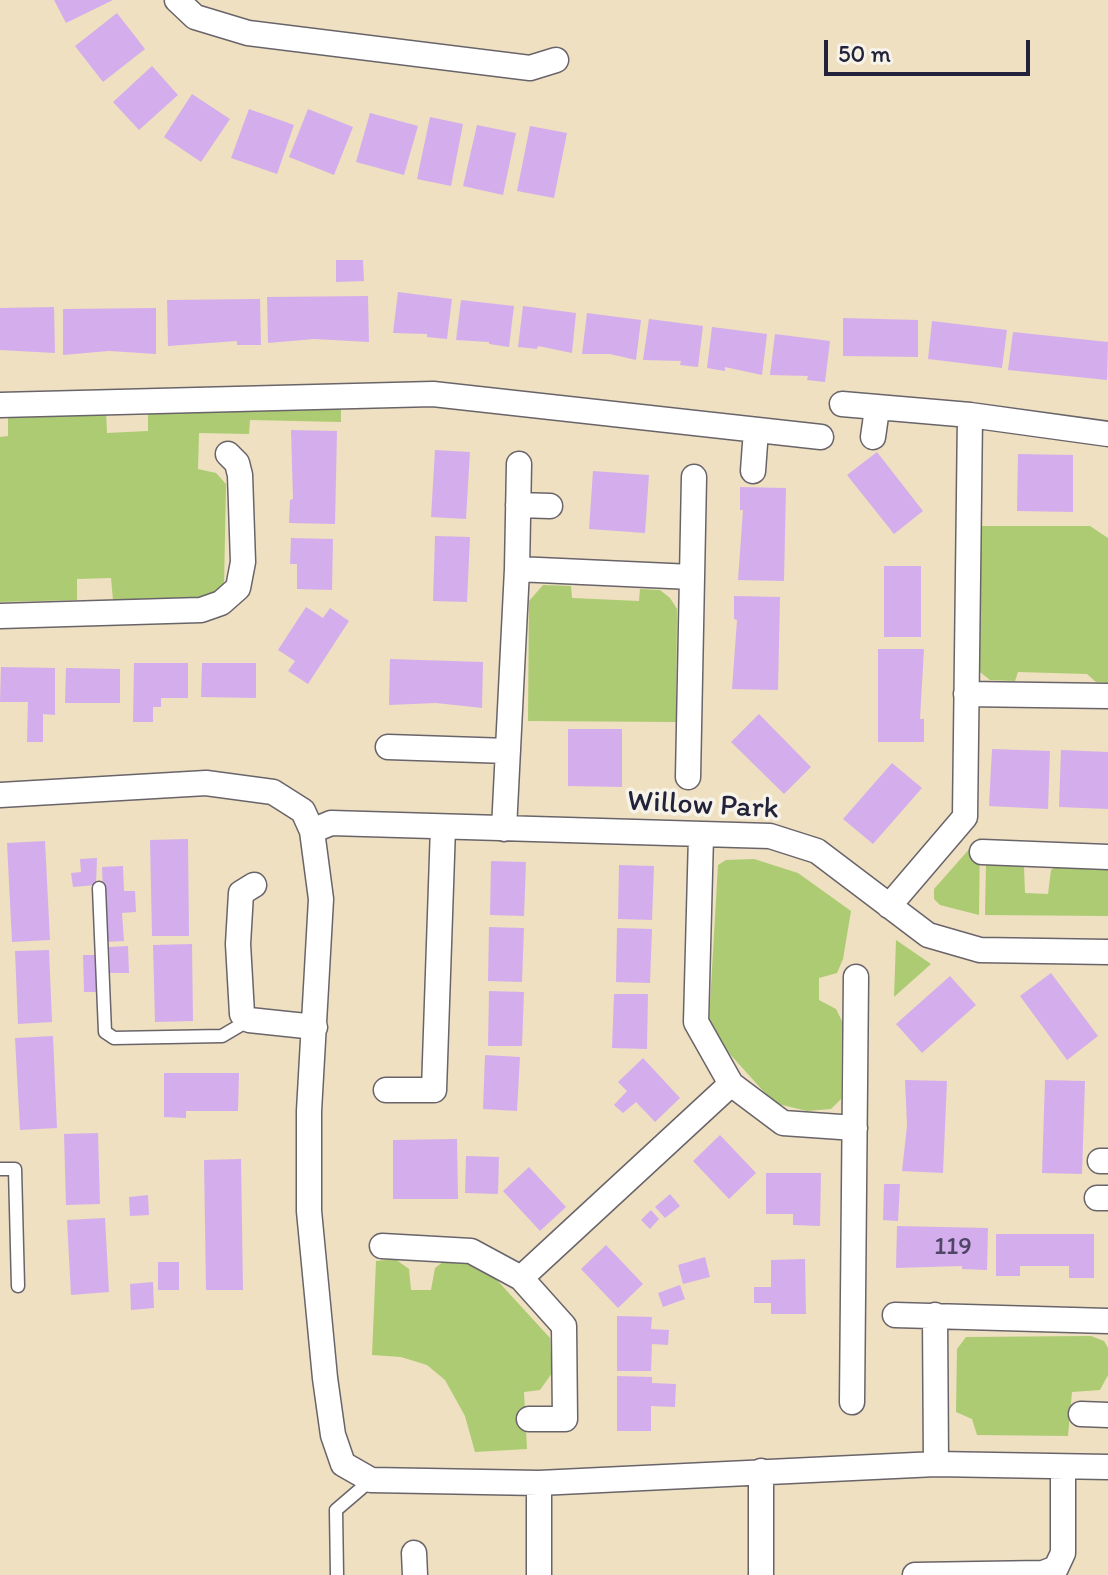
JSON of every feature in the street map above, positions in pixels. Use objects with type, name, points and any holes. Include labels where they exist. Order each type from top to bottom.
[{"type":"street","points":[[177,0],[195,17],[248,33],[530,68],[556,60]]},
{"type":"street","points":[[0,405],[433,394],[821,437]]},
{"type":"street","points":[[842,404],[970,415],[1108,434]]},
{"type":"street","points":[[873,437],[877,409]]},
{"type":"street","points":[[889,906],[965,817],[970,415]]},
{"type":"street","points":[[753,471],[756,430]]},
{"type":"street","points":[[0,616],[201,610],[221,603],[238,588],[243,562],[240,475],[237,463],[228,454]]},
{"type":"street","points":[[504,829],[519,464]]},
{"type":"street","points":[[688,777],[694,477]]},
{"type":"street","points":[[518,505],[550,506]]},
{"type":"street","points":[[517,569],[692,577]]},
{"type":"street","points":[[966,694],[1108,696]]},
{"type":"street","points":[[388,747],[508,751]]},
{"type":"street","points":[[0,795],[206,783],[273,792],[303,811],[312,831],[321,899],[309,1111],[309,1211],[325,1378],[333,1435],[343,1464],[371,1480],[539,1483],[936,1464],[1108,1467]]},
{"type":"street","name":"Willow Park","points":[[312,831],[331,823],[770,836],[817,851],[928,935],[980,950],[1108,952]]},
{"type":"street","points":[[386,1090],[434,1090],[443,827]]},
{"type":"street","points":[[701,836],[696,1022],[731,1084],[783,1123],[855,1128]]},
{"type":"street","points":[[982,852],[1108,857]]},
{"type":"street","points":[[254,885],[241,893],[238,944],[242,1014],[249,1020],[315,1027]]},
{"type":"street","points":[[852,1402],[856,977]]},
{"type":"street","points":[[521,1278],[731,1084]]},
{"type":"street","points":[[382,1246],[471,1251],[521,1278],[564,1326],[565,1419],[529,1419]]},
{"type":"street","points":[[895,1315],[1108,1321]]},
{"type":"street","points":[[935,1315],[936,1464]]},
{"type":"street","points":[[1081,1414],[1108,1415]]},
{"type":"street","points":[[915,1575],[1043,1573],[1056,1568],[1063,1553],[1063,1467]]},
{"type":"street","points":[[761,1471],[761,1575]]},
{"type":"street","points":[[539,1483],[539,1575]]},
{"type":"lane","points":[[99,888],[105,1032],[114,1038],[222,1036],[249,1020]]},
{"type":"lane","points":[[0,1169],[15,1169],[18,1286]]},
{"type":"lane","points":[[337,1575],[336,1510],[371,1480]]},
{"type":"green space","points":[[335,404],[341,410],[341,422],[250,420],[249,434],[199,433],[198,469],[216,473],[226,484],[224,587],[221,592],[205,597],[113,600],[111,578],[77,579],[77,600],[0,602],[0,437],[8,436],[8,414],[106,411],[107,433],[148,431],[148,410]]},
{"type":"green space","points":[[980,526],[1090,526],[1108,538],[1108,683],[1096,682],[1087,674],[1018,672],[1015,681],[990,680],[980,672],[975,660]]},
{"type":"green space","points":[[543,585],[571,586],[572,598],[639,601],[640,589],[660,590],[670,598],[677,609],[676,722],[528,721],[529,601]]},
{"type":"green space","points":[[980,837],[979,915],[940,905],[934,899],[934,889]]},
{"type":"green space","points":[[754,859],[798,873],[851,911],[843,959],[837,973],[819,978],[819,1000],[836,1009],[842,1021],[841,1099],[831,1109],[807,1111],[774,1103],[719,1042],[709,1022],[718,865],[726,860]]},
{"type":"green space","points":[[986,863],[1024,867],[1025,893],[1048,894],[1051,870],[1058,865],[1108,866],[1108,916],[985,915]]},
{"type":"green space","points":[[896,940],[931,964],[894,997]]},
{"type":"green space","points":[[395,1259],[409,1269],[411,1290],[431,1290],[435,1268],[444,1261],[453,1259],[485,1267],[550,1338],[552,1373],[540,1390],[524,1392],[527,1449],[475,1452],[465,1416],[445,1380],[427,1365],[401,1357],[372,1355],[376,1261]]},
{"type":"green space","points":[[1091,1336],[1104,1341],[1108,1348],[1108,1375],[1100,1390],[1072,1392],[1068,1436],[977,1435],[972,1419],[956,1412],[957,1349],[966,1337]]},
{"type":"building","points":[[54,0],[113,0],[66,23]]},
{"type":"building","points":[[117,13],[145,49],[103,82],[75,46]]},
{"type":"building","points":[[152,66],[178,95],[139,130],[113,102]]},
{"type":"building","points":[[192,94],[230,119],[201,162],[164,137]]},
{"type":"building","points":[[249,109],[294,125],[277,174],[231,158]]},
{"type":"building","points":[[308,109],[353,127],[334,175],[289,157]]},
{"type":"building","points":[[370,113],[418,126],[404,175],[356,162]]},
{"type":"building","points":[[430,117],[463,124],[451,186],[417,179]]},
{"type":"building","points":[[477,125],[516,133],[503,195],[463,186]]},
{"type":"building","points":[[530,126],[567,133],[554,198],[517,191]]},
{"type":"building","points":[[336,260],[363,260],[364,281],[336,282]]},
{"type":"building","points":[[398,292],[452,299],[447,339],[427,337],[427,334],[393,333]]},
{"type":"building","points":[[368,296],[369,342],[314,339],[268,343],[267,297]]},
{"type":"building","points":[[260,299],[261,345],[237,345],[237,341],[168,346],[167,300]]},
{"type":"building","points":[[461,300],[514,306],[509,347],[456,340]]},
{"type":"building","points":[[523,306],[576,313],[572,353],[538,346],[537,349],[518,347]]},
{"type":"building","points":[[54,307],[55,353],[0,350],[0,308]]},
{"type":"building","points":[[156,308],[156,354],[109,351],[63,355],[63,309]]},
{"type":"building","points":[[587,313],[641,320],[636,360],[610,354],[582,354]]},
{"type":"building","points":[[843,318],[918,320],[918,357],[843,356]]},
{"type":"building","points":[[649,319],[703,326],[698,367],[680,365],[681,361],[643,360]]},
{"type":"building","points":[[932,321],[1007,330],[1002,368],[928,359]]},
{"type":"building","points":[[712,327],[767,334],[762,375],[725,367],[725,371],[707,368]]},
{"type":"building","points":[[1013,332],[1108,342],[1107,380],[1008,370]]},
{"type":"building","points":[[775,334],[830,341],[825,382],[807,380],[808,376],[770,375]]},
{"type":"building","points":[[291,430],[337,431],[335,524],[289,523],[290,500],[293,499]]},
{"type":"building","points":[[435,450],[470,452],[466,519],[431,517]]},
{"type":"building","points":[[877,452],[923,511],[894,534],[847,475]]},
{"type":"building","points":[[1018,454],[1073,455],[1073,512],[1017,511]]},
{"type":"building","points":[[593,471],[649,475],[645,533],[589,529]]},
{"type":"building","points":[[740,487],[786,488],[784,581],[738,580],[743,510],[740,510]]},
{"type":"building","points":[[435,536],[470,537],[467,602],[433,601]]},
{"type":"building","points":[[291,538],[333,539],[332,590],[297,589],[297,564],[290,564]]},
{"type":"building","points":[[884,566],[921,566],[921,637],[884,637]]},
{"type":"building","points":[[734,596],[780,597],[778,690],[732,689],[737,620],[734,619]]},
{"type":"building","points":[[306,607],[323,618],[330,608],[349,621],[308,684],[288,671],[295,661],[278,650]]},
{"type":"building","points":[[878,649],[924,649],[920,719],[924,719],[924,742],[878,742]]},
{"type":"building","points":[[390,659],[483,662],[482,708],[436,703],[389,705]]},
{"type":"building","points":[[134,663],[188,663],[188,698],[161,698],[161,707],[153,707],[153,722],[133,722]]},
{"type":"building","points":[[202,663],[256,663],[256,698],[201,697]]},
{"type":"building","points":[[1,667],[55,668],[55,715],[43,714],[43,742],[27,742],[28,702],[0,702]]},
{"type":"building","points":[[66,668],[120,669],[120,703],[65,703]]},
{"type":"building","points":[[759,714],[811,767],[784,794],[731,742]]},
{"type":"building","points":[[568,729],[622,729],[622,787],[568,786]]},
{"type":"building","points":[[992,749],[1050,751],[1048,809],[989,806]]},
{"type":"building","points":[[1061,750],[1108,752],[1108,809],[1059,807]]},
{"type":"building","points":[[892,763],[922,788],[873,844],[843,819]]},
{"type":"building","points":[[188,839],[189,936],[152,936],[150,840]]},
{"type":"building","points":[[45,841],[50,940],[12,942],[7,843]]},
{"type":"building","points":[[97,858],[96,885],[73,887],[71,873],[81,872],[80,859]]},
{"type":"building","points":[[491,861],[526,862],[524,916],[490,915]]},
{"type":"building","points":[[619,865],[654,866],[652,920],[618,919]]},
{"type":"building","points":[[123,866],[124,891],[135,891],[136,912],[122,913],[124,941],[105,942],[102,867]]},
{"type":"building","points":[[489,927],[524,928],[522,982],[488,981]]},
{"type":"building","points":[[617,928],[652,929],[650,983],[616,982]]},
{"type":"building","points":[[192,944],[193,1021],[155,1022],[153,945]]},
{"type":"building","points":[[128,946],[129,973],[110,973],[109,947]]},
{"type":"building","points":[[49,950],[52,1022],[18,1024],[15,951]]},
{"type":"building","points":[[83,955],[98,955],[99,992],[84,992]]},
{"type":"building","points":[[1051,973],[1098,1036],[1067,1060],[1020,996]]},
{"type":"building","points":[[950,976],[976,1005],[922,1053],[896,1024]]},
{"type":"building","points":[[489,991],[524,992],[522,1046],[488,1046]]},
{"type":"building","points":[[614,994],[648,994],[647,1049],[612,1048]]},
{"type":"building","points":[[53,1036],[57,1128],[20,1130],[15,1038]]},
{"type":"building","points":[[485,1055],[520,1057],[517,1111],[483,1109]]},
{"type":"building","points":[[643,1058],[680,1098],[655,1122],[636,1102],[623,1113],[614,1105],[627,1091],[618,1082]]},
{"type":"building","points":[[164,1073],[239,1073],[238,1111],[186,1111],[186,1118],[164,1117]]},
{"type":"building","points":[[905,1080],[947,1081],[943,1173],[902,1171],[907,1126]]},
{"type":"building","points":[[1045,1080],[1085,1081],[1082,1174],[1042,1173]]},
{"type":"building","points":[[98,1133],[100,1204],[66,1205],[64,1134]]},
{"type":"building","points":[[720,1135],[756,1173],[729,1199],[693,1161]]},
{"type":"building","points":[[457,1139],[458,1199],[393,1199],[393,1140]]},
{"type":"building","points":[[466,1156],[499,1157],[498,1194],[465,1193]]},
{"type":"building","points":[[241,1159],[243,1290],[206,1290],[204,1160]]},
{"type":"building","points":[[529,1167],[566,1207],[540,1231],[503,1191]]},
{"type":"building","points":[[766,1173],[821,1173],[820,1226],[793,1225],[793,1214],[766,1214]]},
{"type":"building","points":[[884,1184],[900,1184],[898,1221],[883,1220]]},
{"type":"building","points":[[670,1194],[680,1206],[665,1218],[655,1207]]},
{"type":"building","points":[[148,1195],[149,1215],[130,1216],[129,1197]]},
{"type":"building","points":[[651,1210],[659,1219],[650,1229],[641,1220]]},
{"type":"building","points":[[105,1218],[109,1292],[71,1295],[67,1220]]},
{"type":"building","points":[[897,1226],[988,1228],[987,1270],[962,1269],[962,1266],[896,1268]]},
{"type":"building","points":[[996,1234],[1094,1234],[1094,1278],[1069,1278],[1069,1266],[1020,1266],[1020,1276],[996,1276]]},
{"type":"building","points":[[606,1245],[643,1284],[618,1308],[581,1269]]},
{"type":"building","points":[[705,1257],[710,1277],[683,1284],[678,1265]]},
{"type":"building","points":[[805,1259],[806,1314],[771,1314],[771,1303],[754,1303],[754,1287],[771,1287],[771,1260]]},
{"type":"building","points":[[158,1262],[179,1262],[179,1290],[158,1290]]},
{"type":"building","points":[[153,1282],[154,1308],[131,1310],[130,1284]]},
{"type":"building","points":[[680,1285],[685,1299],[663,1307],[658,1293]]},
{"type":"building","points":[[617,1316],[652,1317],[651,1329],[669,1330],[668,1345],[652,1344],[651,1371],[617,1371]]},
{"type":"building","points":[[617,1376],[652,1377],[652,1383],[676,1384],[675,1407],[651,1406],[651,1431],[617,1431]]}]
